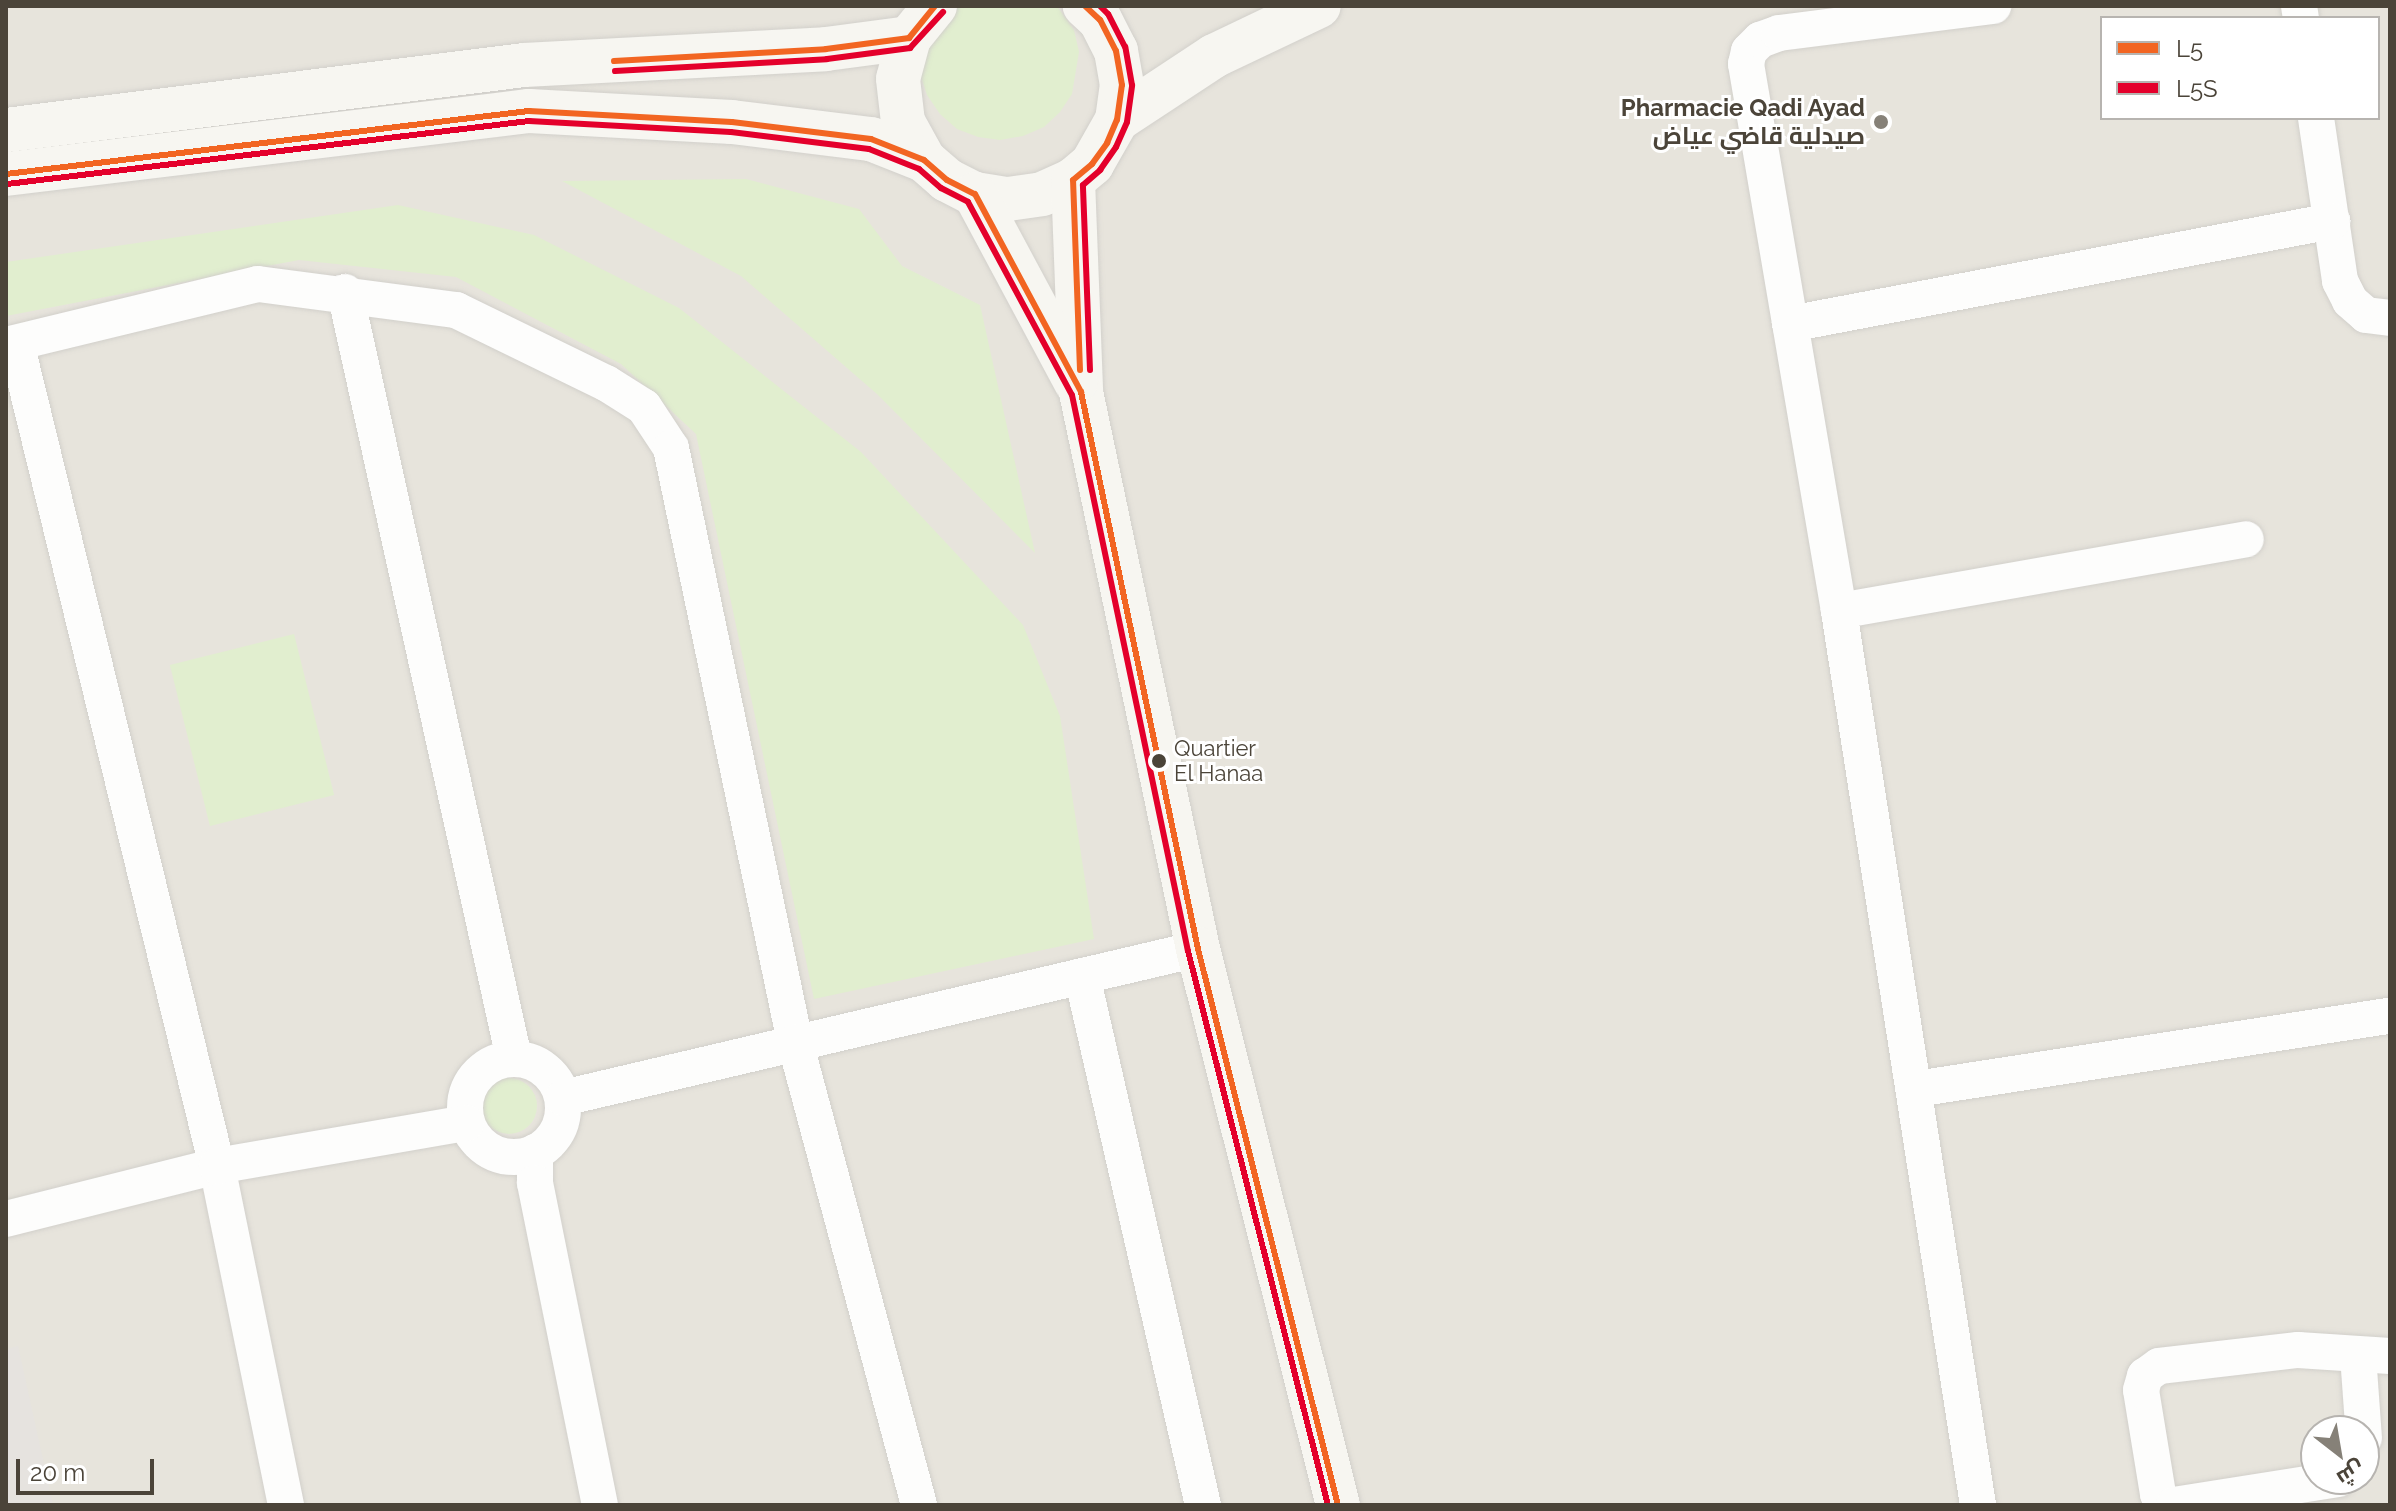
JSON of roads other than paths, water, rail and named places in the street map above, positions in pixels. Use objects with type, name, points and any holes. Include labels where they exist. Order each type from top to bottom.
[{"type":"main road","points":[[6,174],[529,111],[732,122],[871,139],[924,160],[947,180],[975,194],[1008,199],[1042,194],[1073,180],[1092,164],[1117,120],[1122,85],[1116,51],[1100,20],[1085,6]]},
{"type":"main road","points":[[1117,120],[1214,56],[1319,6]]},
{"type":"main road","points":[[6,130],[524,65],[826,49],[919,19]]},
{"type":"main road","points":[[919,19],[898,79],[903,122],[924,160]]},
{"type":"main road","points":[[1073,180],[1081,392],[1198,949],[1338,1505]]},
{"type":"main road","points":[[975,194],[1081,392]]},
{"type":"street","points":[[1978,1505],[1916,1089],[1839,611],[1748,80],[1749,51],[1760,40],[1779,33],[1993,6]]},
{"type":"street","points":[[2316,120],[2340,281],[2350,301],[2366,315],[2390,318]]},
{"type":"street","points":[[1790,324],[2332,221]]},
{"type":"street","points":[[286,1505],[217,1166],[11,344],[258,284],[345,292],[456,310],[606,383],[644,407],[671,448],[795,1042],[919,1505]]},
{"type":"street","points":[[345,292],[514,1058]]},
{"type":"street","points":[[1839,611],[2246,539]]},
{"type":"street","points":[[563,1098],[1198,949]]},
{"type":"street","points":[[1082,976],[1203,1505]]},
{"type":"street","points":[[1916,1089],[2390,1016]]},
{"type":"street","points":[[514,1058],[529,1060],[545,1069],[556,1082],[563,1098],[559,1128],[549,1142],[535,1152],[515,1157],[498,1155],[475,1139],[466,1123],[467,1090],[482,1069],[497,1061],[514,1058]]},
{"type":"street","points":[[6,1219],[217,1166],[466,1123]]},
{"type":"street","points":[[535,1152],[535,1183],[600,1505]]},
{"type":"street","points":[[2300,1485],[2163,1504],[2158,1494],[2141,1390],[2145,1376],[2159,1366],[2298,1350],[2374,1355],[2367,1415]]},
{"type":"place","name":"Pharmacie Qadi Ayad صيدلية قاضي عياض","points":[[1881,122]]},
{"type":"place","name":"Quartier El Hanaa","points":[[1159,761]]}]
